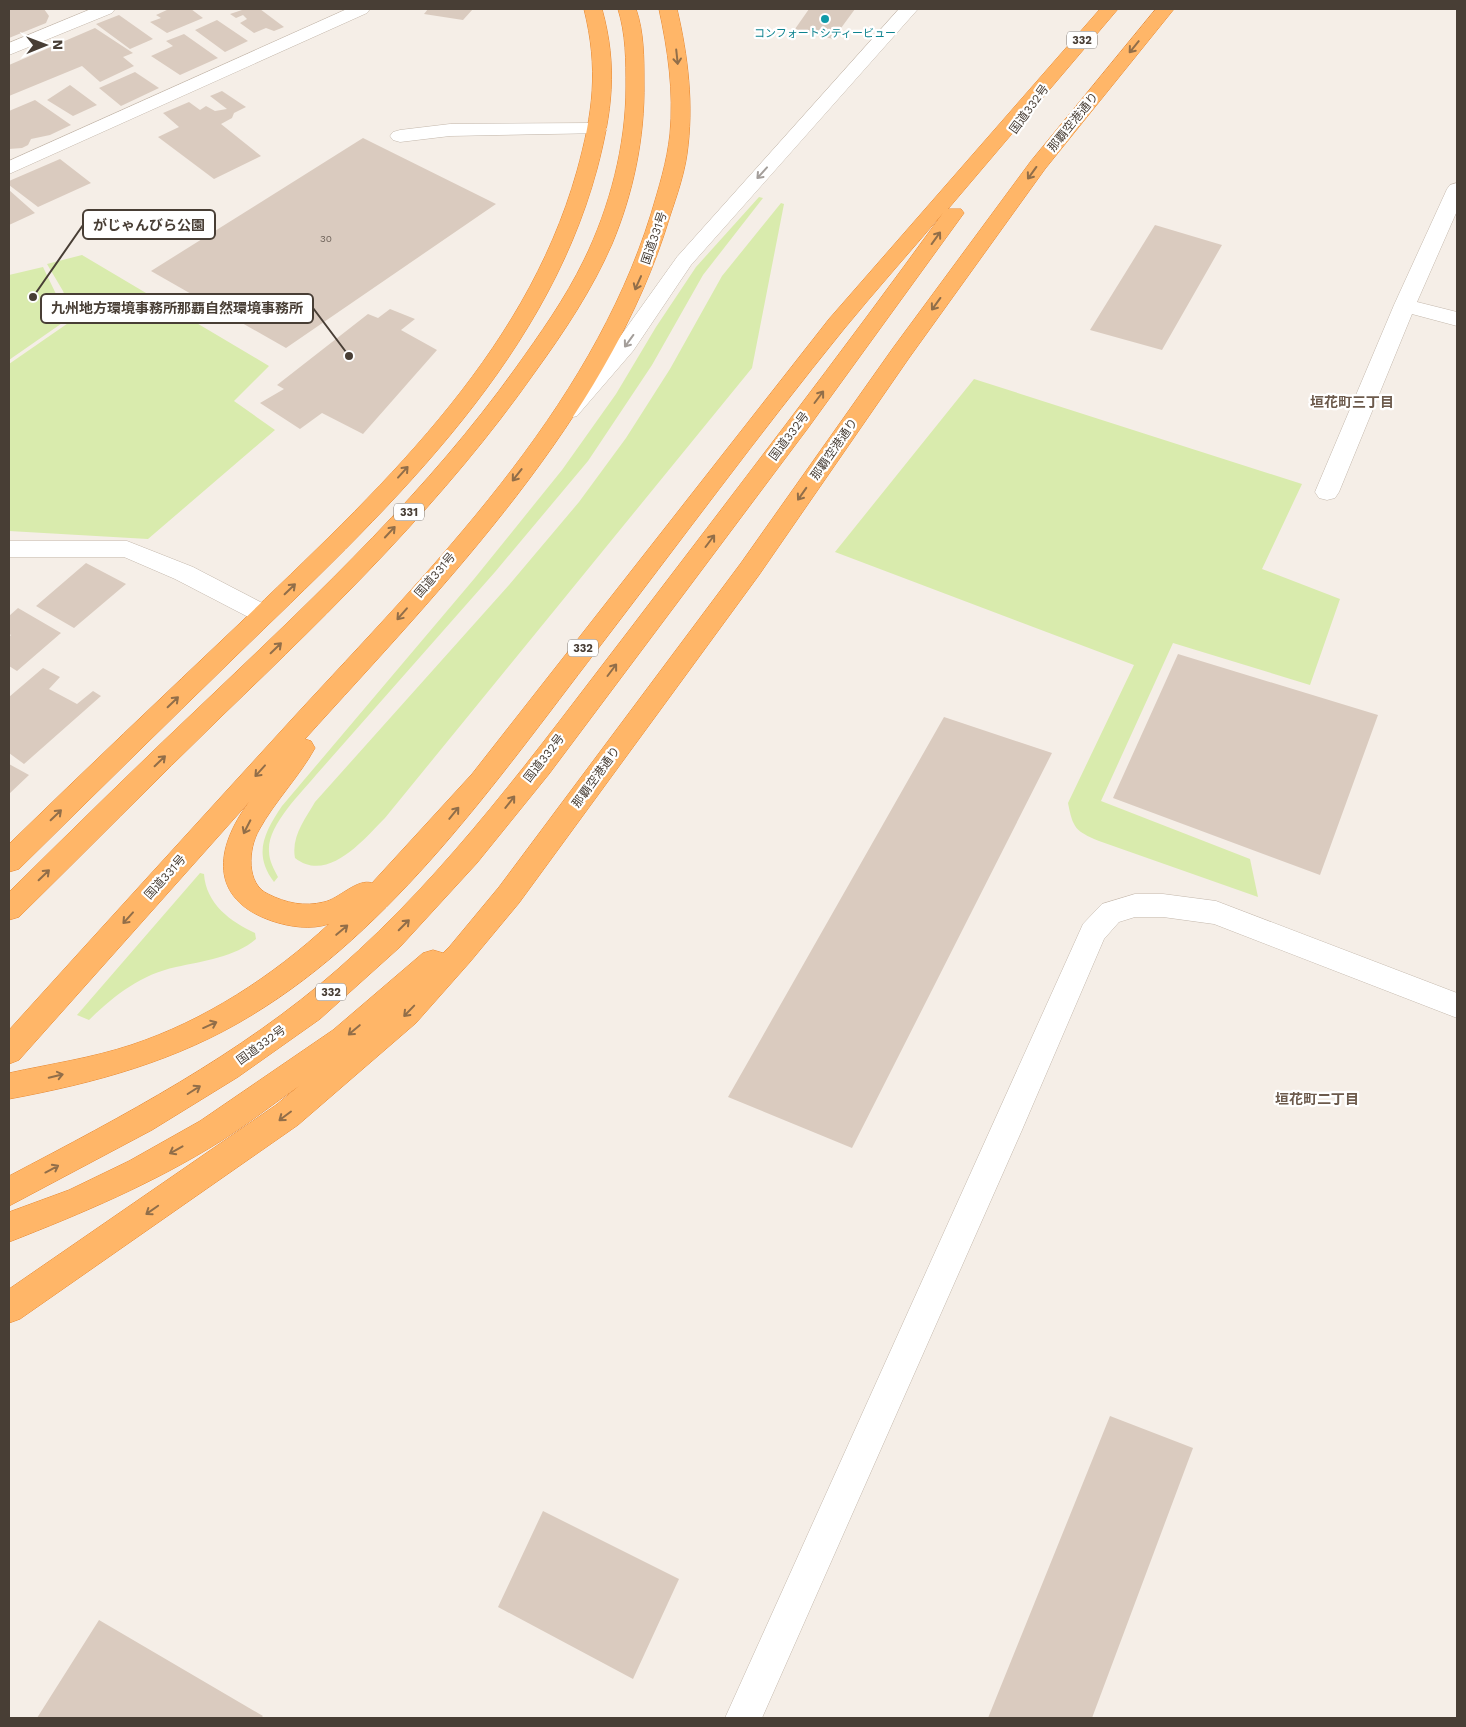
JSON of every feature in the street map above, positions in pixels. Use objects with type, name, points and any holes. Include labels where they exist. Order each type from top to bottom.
[{"type":"highway","name":"331","points":[[9,861],[263,614],[402,474],[485,377],[527,316],[558,257],[581,202],[592,159],[603,94],[593,9]]},
{"type":"highway","name":"国道331号","points":[[9,1051],[470,536],[547,437],[617,326],[640,278],[659,227],[674,172],[680,127],[680,78],[676,40],[668,9]]},
{"type":"highway","name":"332","points":[[1056,72],[1109,9]]},
{"type":"highway","name":"那覇空港通り","points":[[509,895],[750,568],[901,353],[1038,165],[1165,9]]},
{"type":"highway","name":"331","points":[[9,909],[321,605],[440,478],[524,374],[560,320],[588,271],[608,229],[622,184],[631,143],[636,99],[629,13]]},
{"type":"highway","name":"国道332号","points":[[9,1192],[157,1113],[216,1076],[283,1029],[346,980],[426,902],[460,864],[583,709],[867,334],[1056,72]]},
{"type":"highway","name":"国道332号","points":[[9,1086],[144,1054],[220,1021],[289,974],[360,915],[441,829],[837,324],[1056,72]]},
{"type":"highway","points":[[375,644],[244,828],[238,855],[238,875],[239,882],[253,900],[277,910],[306,916],[325,914],[344,907],[395,877]]},
{"type":"highway","points":[[9,1227],[80,1200],[140,1171],[211,1131],[343,1039],[509,895]]},
{"type":"highway","points":[[9,1308],[287,1115],[406,1014],[509,895]]},
{"type":"street","points":[[9,50],[69,16],[106,9]]},
{"type":"street","points":[[9,168],[361,9]]},
{"type":"street","points":[[547,437],[625,346],[684,261],[909,9]]},
{"type":"street","points":[[400,136],[450,130],[597,129]]},
{"type":"street","points":[[1326,492],[1405,305],[1457,189]]},
{"type":"street","points":[[1405,305],[1457,319]]},
{"type":"street","points":[[9,549],[127,549],[184,573],[263,614]]},
{"type":"street","points":[[742,1718],[1003,1139],[1093,932],[1111,913],[1131,906],[1176,906],[1216,913],[1457,1006]]},
{"type":"green space","points":[[759,197],[763,198],[703,275],[652,365],[588,461],[495,572],[286,810],[273,831],[270,841],[270,858],[278,877],[274,882],[264,862],[263,844],[270,825],[282,806],[474,579],[562,470],[616,394],[656,327],[696,267]]},
{"type":"green space","points":[[781,203],[784,204],[752,368],[385,818],[356,847],[332,862],[320,866],[307,865],[295,858],[294,850],[297,836],[315,802],[509,585],[579,502],[626,438],[670,369],[722,276]]},
{"type":"green space","points":[[82,255],[269,366],[234,401],[275,430],[148,539],[9,531],[9,364],[74,319],[63,291],[47,264]]},
{"type":"green space","points":[[43,267],[68,319],[9,360],[9,275]]},
{"type":"green space","points":[[974,379],[1302,484],[1262,569],[1340,599],[1310,685],[1173,643],[1101,801],[1250,859],[1258,897],[1099,841],[1076,828],[1068,803],[1134,665],[835,552]]},
{"type":"green space","points":[[200,873],[204,874],[209,894],[221,911],[255,933],[256,939],[229,954],[151,975],[118,994],[89,1020],[77,1015]]},
{"type":"building","points":[[9,9],[44,9],[49,16],[46,23],[9,38]]},
{"type":"building","points":[[169,9],[191,9],[203,18],[167,33],[150,22],[161,18],[156,15]]},
{"type":"building","points":[[245,9],[260,9],[284,27],[274,31],[266,28],[254,33],[240,23],[247,19],[243,15],[236,18],[230,14]]},
{"type":"building","points":[[428,9],[473,9],[463,20],[424,14]]},
{"type":"building","name":"コンフォートシティービュー","points":[[809,9],[855,9],[833,39],[795,29]]},
{"type":"building","points":[[119,15],[153,39],[130,49],[96,24]]},
{"type":"building","points":[[217,20],[248,41],[225,52],[195,30]]},
{"type":"building","points":[[95,28],[133,53],[123,57],[134,66],[100,82],[82,66],[9,96],[9,65]]},
{"type":"building","points":[[184,34],[218,58],[180,75],[151,56],[173,46],[166,41]]},
{"type":"building","points":[[135,72],[159,88],[121,106],[99,88]]},
{"type":"building","points":[[70,85],[97,105],[73,116],[47,100]]},
{"type":"building","points":[[222,91],[246,107],[234,113],[232,118],[221,124],[261,156],[214,179],[158,137],[179,127],[163,113],[189,102],[200,110],[206,106],[215,111],[227,109],[210,96]]},
{"type":"building","points":[[35,100],[71,125],[50,135],[31,139],[28,145],[22,148],[9,149],[9,111]]},
{"type":"building","points":[[363,138],[496,204],[286,348],[151,271]]},
{"type":"building","points":[[60,159],[91,183],[38,207],[9,185],[9,181]]},
{"type":"building","points":[[9,190],[35,213],[9,225]]},
{"type":"building","points":[[1155,225],[1222,245],[1162,350],[1090,330]]},
{"type":"building","points":[[390,309],[415,319],[401,330],[437,350],[363,434],[322,413],[300,429],[260,403],[284,389],[277,385],[368,314],[378,318]]},
{"type":"building","points":[[86,563],[126,584],[74,628],[36,606]]},
{"type":"building","points":[[18,608],[61,633],[17,671],[9,666],[9,637],[11,635],[9,634],[9,616]]},
{"type":"building","points":[[1178,654],[1378,715],[1320,875],[1113,798]]},
{"type":"building","points":[[43,668],[60,677],[49,689],[77,704],[93,691],[101,696],[24,764],[9,753],[9,697]]},
{"type":"building","points":[[944,717],[1052,753],[852,1148],[728,1097]]},
{"type":"building","points":[[9,764],[29,775],[9,794]]},
{"type":"building","points":[[1110,1416],[1193,1448],[1092,1718],[988,1718]]},
{"type":"building","points":[[543,1511],[679,1579],[633,1679],[498,1607]]},
{"type":"building","points":[[99,1620],[263,1716],[261,1718],[37,1718]]},
{"type":"place","name":"コンフォートシティービュー","points":[[825,19]]},
{"type":"place","name":"がじゃんびら公園","points":[[33,297]]},
{"type":"place","name":"九州地方環境事務所那覇自然環境事務所","points":[[349,356]]},
{"type":"district","name":"垣花町三丁目","points":[[1352,402]]},
{"type":"district","name":"垣花町二丁目","points":[[1317,1099]]}]
